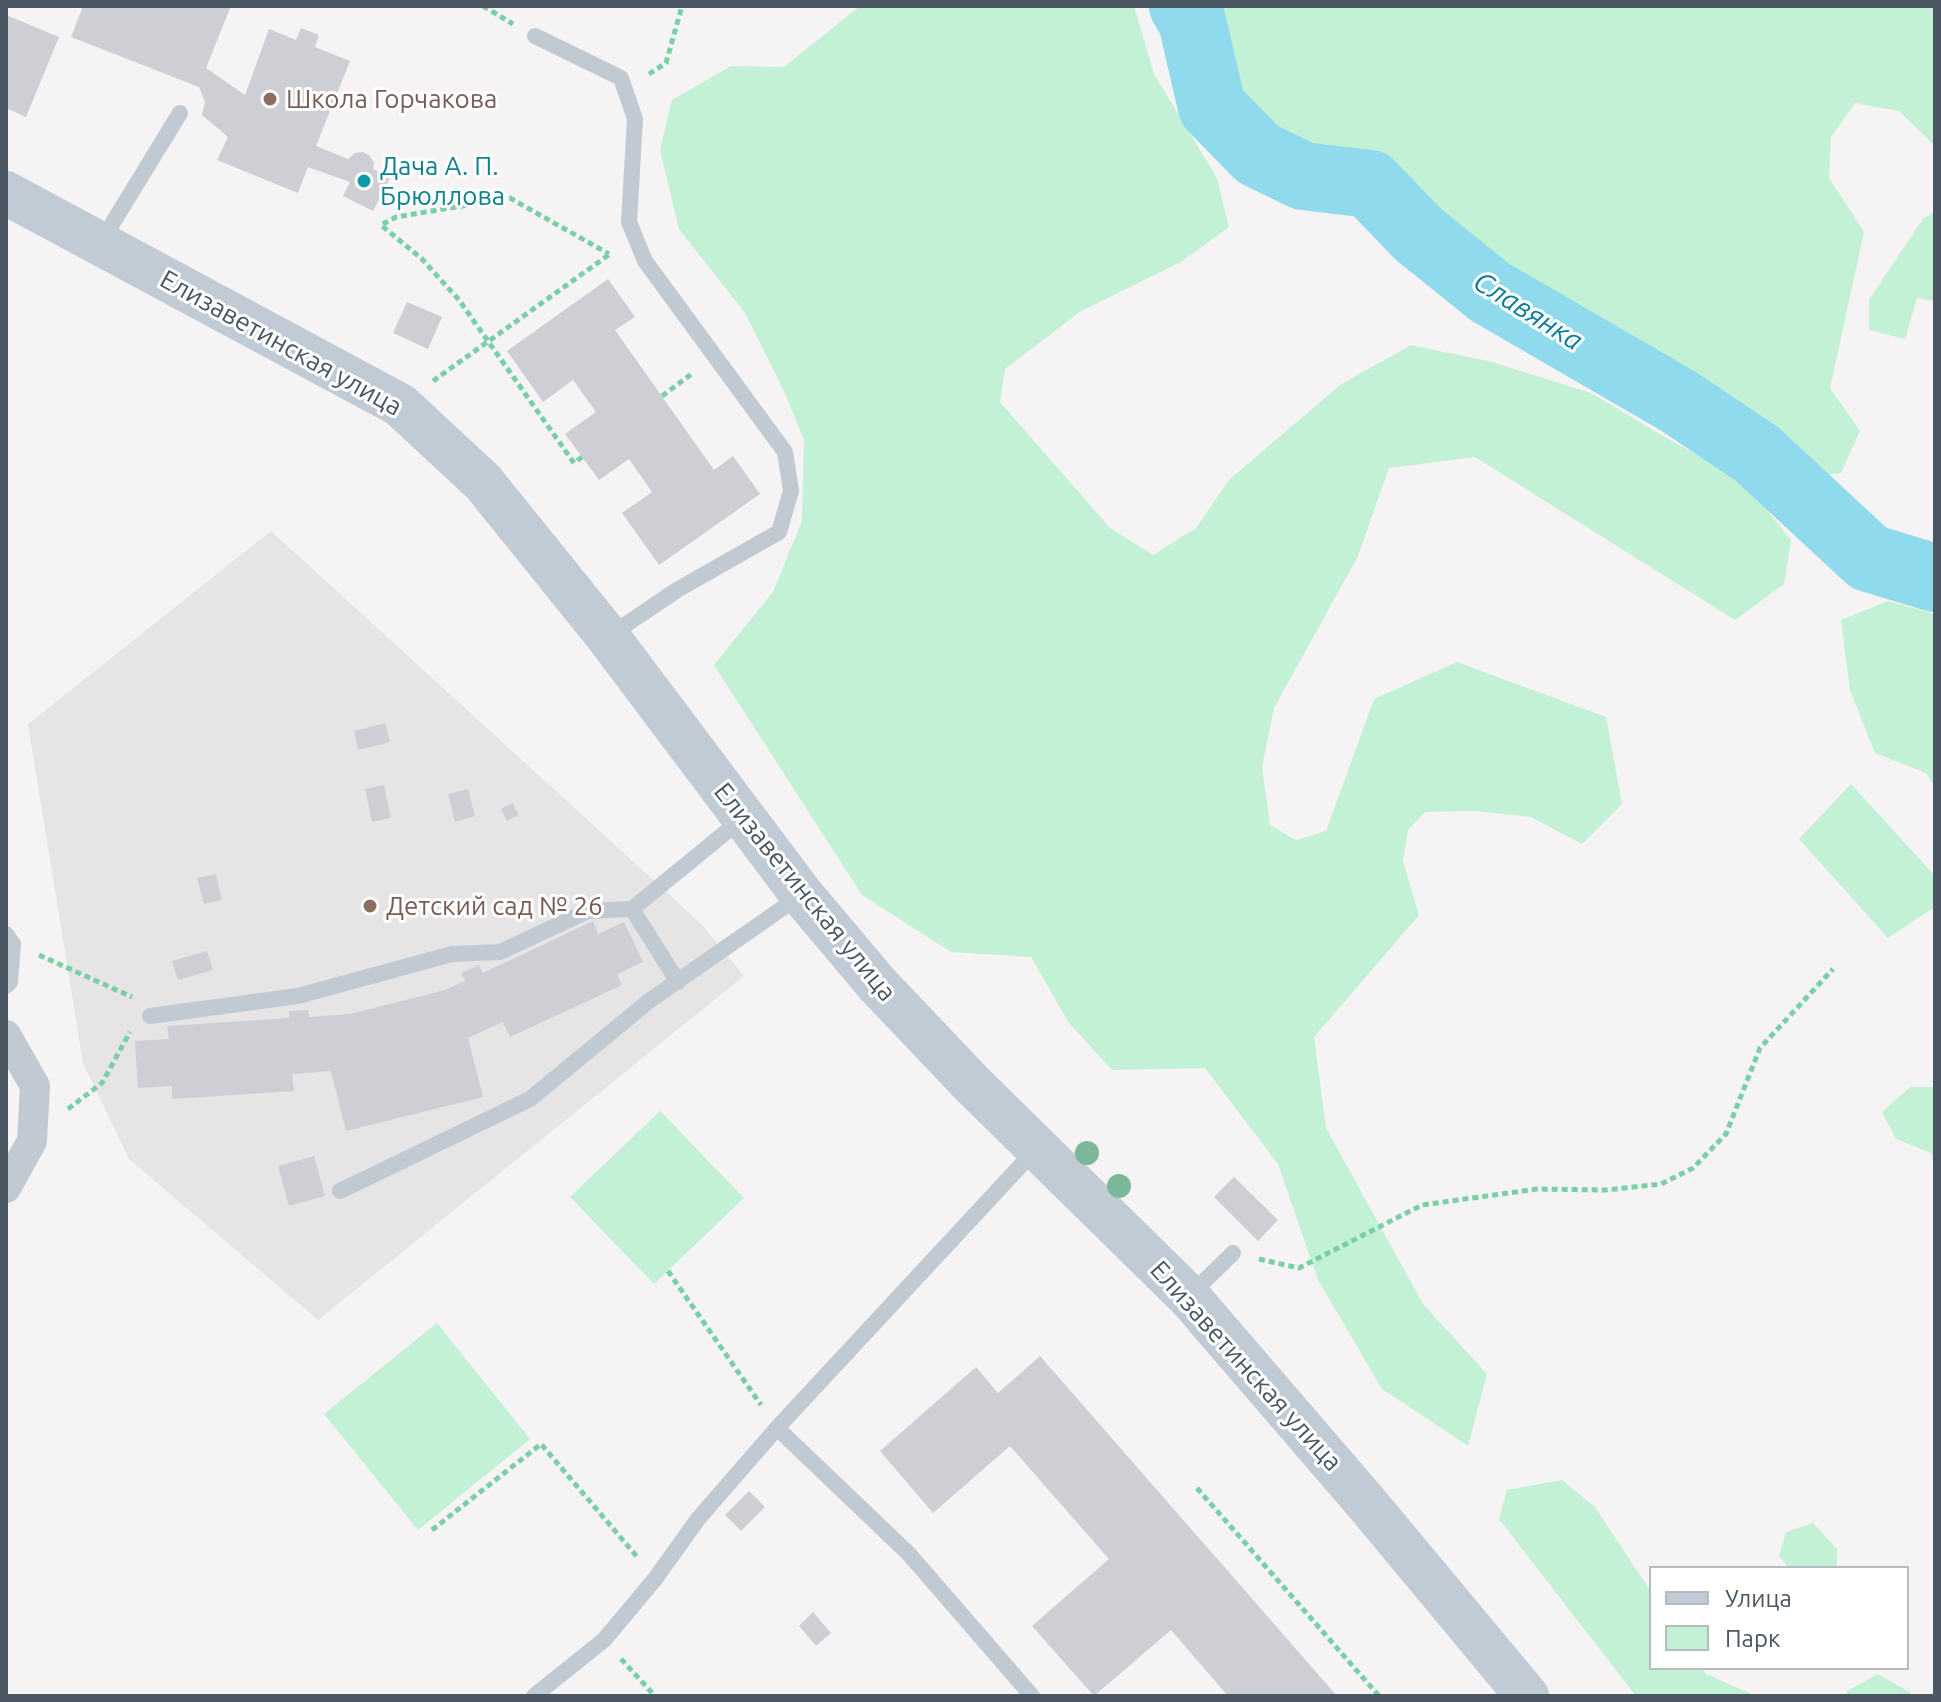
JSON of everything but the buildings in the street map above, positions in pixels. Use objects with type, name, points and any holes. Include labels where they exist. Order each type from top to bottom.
[{"type":"street","name":"Елизаветинская улица","points":[[6,193],[400,405],[483,482],[608,637],[802,895],[877,984],[972,1084],[1039,1146],[1189,1297],[1527,1696]]},
{"type":"street","points":[[6,1035],[34,1099],[32,1141],[6,1188]]},
{"type":"lane","points":[[535,36],[621,78],[635,119],[629,222],[635,237],[645,261],[785,452],[791,491],[779,532],[677,590],[608,637]]},
{"type":"lane","points":[[100,244],[180,113]]},
{"type":"lane","points":[[155,1016],[298,996],[452,954],[500,952],[588,911],[632,909],[743,818]]},
{"type":"lane","points":[[340,1191],[530,1099],[649,1001],[802,895]]},
{"type":"lane","points":[[632,909],[678,982]]},
{"type":"lane","points":[[6,986],[10,982],[9,939]]},
{"type":"lane","points":[[534,1696],[604,1640],[655,1579],[698,1519],[777,1428],[1039,1146]]},
{"type":"lane","points":[[1189,1297],[1233,1253]]},
{"type":"lane","points":[[777,1428],[909,1554],[1032,1696]]},
{"type":"path","points":[[621,78],[646,77],[666,63],[682,6]]},
{"type":"path","points":[[582,457],[574,463],[459,300],[381,225],[396,217],[510,198],[609,254]]},
{"type":"path","points":[[400,405],[635,237]]},
{"type":"path","points":[[662,396],[715,356]]},
{"type":"path","points":[[9,939],[126,992],[155,1016],[126,1034],[102,1083],[69,1108],[34,1099]]},
{"type":"path","points":[[1233,1253],[1299,1268],[1422,1205],[1537,1189],[1606,1190],[1661,1184],[1693,1168],[1726,1134],[1760,1048],[1833,969]]},
{"type":"path","points":[[668,1271],[777,1428]]},
{"type":"path","points":[[432,1530],[541,1444],[655,1579]]},
{"type":"path","points":[[1197,1488],[1379,1696]]},
{"type":"path","points":[[604,1640],[655,1696]]},
{"type":"shaded area","name":"Детский сад № 26","points":[[271,531],[703,926],[744,976],[318,1320],[129,1159],[83,1063],[28,724]]},
{"type":"green space","points":[[860,6],[1134,6],[1154,74],[1217,178],[1229,227],[1181,262],[1081,311],[1005,369],[1000,402],[1110,528],[1153,555],[1196,528],[1229,480],[1340,385],[1411,345],[1492,362],[1591,393],[1742,479],[1791,540],[1784,584],[1735,620],[1475,457],[1389,468],[1358,556],[1274,708],[1262,767],[1270,825],[1296,840],[1326,831],[1374,699],[1457,662],[1606,717],[1622,804],[1582,844],[1531,817],[1474,811],[1425,812],[1408,830],[1403,861],[1419,915],[1314,1037],[1326,1128],[1423,1304],[1487,1374],[1468,1446],[1382,1389],[1318,1280],[1278,1164],[1205,1068],[1112,1070],[1069,1023],[1031,957],[951,952],[862,895],[714,665],[773,592],[802,521],[804,440],[783,389],[745,313],[679,229],[660,150],[672,100],[731,66],[784,67]]},
{"type":"green space","points":[[1204,6],[1935,6],[1935,146],[1899,111],[1855,103],[1831,137],[1829,178],[1864,232],[1830,388],[1860,431],[1841,473],[1812,476],[1505,273],[1386,173],[1275,140],[1221,87]]},
{"type":"green space","points":[[1935,212],[1935,301],[1917,298],[1905,339],[1869,330],[1869,300],[1923,219]]},
{"type":"green space","points":[[1888,601],[1935,614],[1935,787],[1926,773],[1875,753],[1850,690],[1841,620]]},
{"type":"green space","points":[[1851,784],[1935,876],[1935,907],[1888,938],[1799,839]]},
{"type":"green space","points":[[1910,1087],[1935,1087],[1935,1172],[1931,1153],[1896,1139],[1882,1112]]},
{"type":"green space","points":[[660,1111],[744,1198],[654,1284],[570,1197]]},
{"type":"green space","points":[[437,1323],[530,1439],[418,1530],[324,1414]]},
{"type":"green space","points":[[1562,1480],[1595,1507],[1649,1589],[1649,1670],[1703,1670],[1706,1674],[1756,1696],[1636,1696],[1499,1519],[1507,1490]]},
{"type":"green space","points":[[1813,1523],[1837,1549],[1837,1566],[1787,1566],[1779,1556],[1786,1532]]},
{"type":"green space","points":[[1878,1674],[1911,1693],[1911,1696],[1847,1696],[1847,1691]]},
{"type":"waterway","name":"Славянка","points":[[1183,6],[1192,21],[1212,107],[1258,154],[1303,176],[1370,184],[1418,234],[1490,292],[1678,401],[1757,454],[1869,558],[1935,578]]},
{"type":"place","name":"Школа Горчакова","points":[[270,99]]},
{"type":"place","name":"Дача А. П. Брюллова","points":[[364,181]]},
{"type":"place","name":"Детский сад № 26","points":[[370,906]]}]
